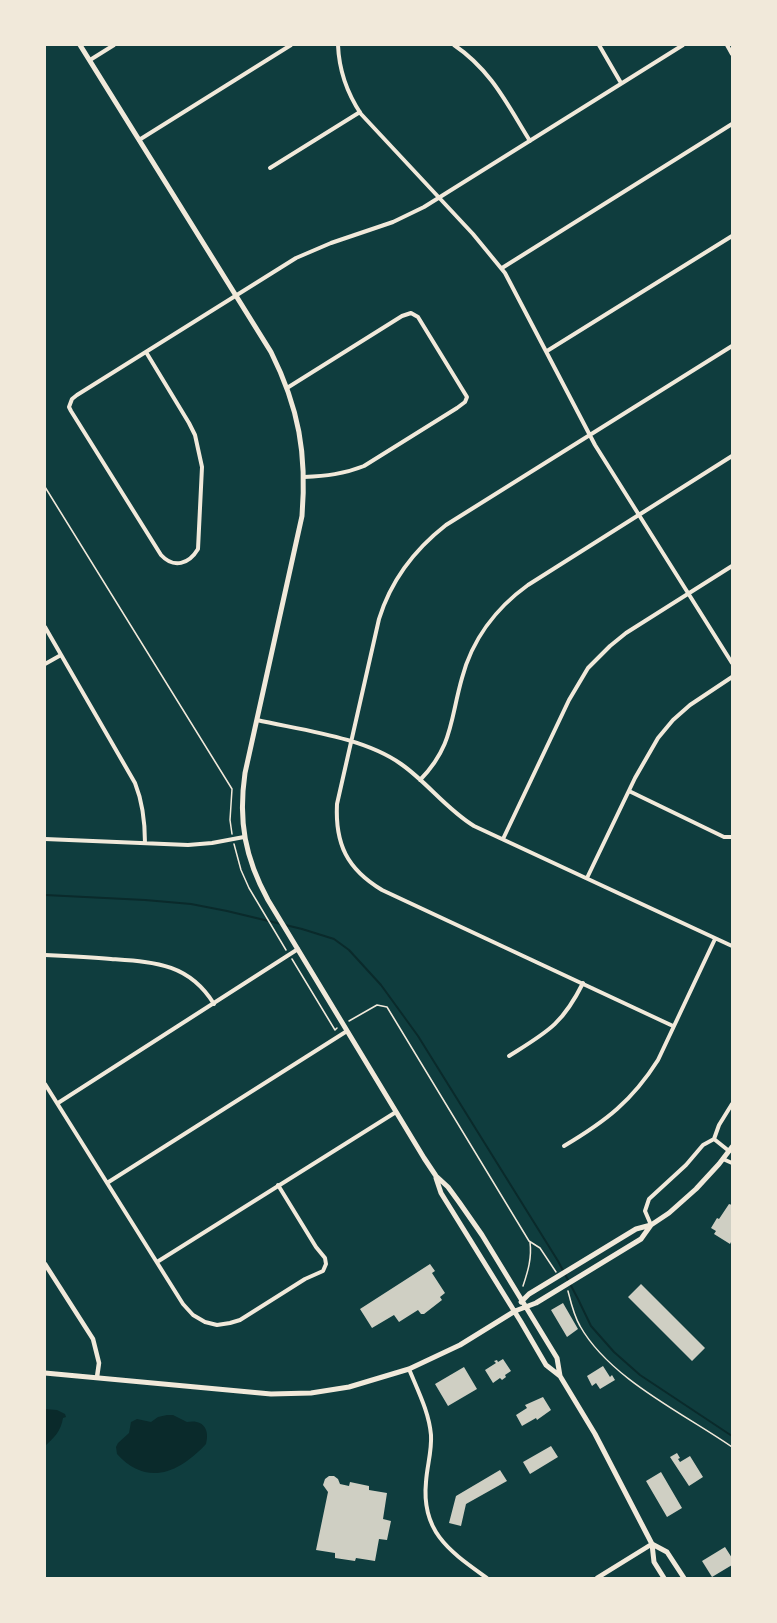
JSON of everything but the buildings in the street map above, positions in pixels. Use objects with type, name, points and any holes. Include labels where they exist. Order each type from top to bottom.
[{"type":"main road","points":[[80,45],[271,352],[287,388],[298,426],[304,477],[302,516],[242,791],[244,837],[254,871],[268,900],[396,1112],[436,1176],[448,1187],[482,1235],[557,1358],[560,1376]]},
{"type":"main road","points":[[45,1373],[271,1394],[312,1393],[349,1387],[409,1369],[460,1345],[515,1311],[524,1304],[528,1294],[636,1229],[651,1225],[669,1213],[696,1190],[731,1148]]},
{"type":"main road","points":[[436,1176],[441,1193],[546,1365],[560,1376],[596,1434],[652,1544],[654,1562],[664,1578]]},
{"type":"main road","points":[[524,1304],[536,1303],[641,1239],[651,1225]]},
{"type":"main road","points":[[652,1544],[667,1552],[684,1578]]},
{"type":"street","points":[[90,60],[114,45]]},
{"type":"street","points":[[139,140],[291,45]]},
{"type":"street","points":[[338,45],[344,78],[352,100],[360,112],[481,242],[502,268],[590,435],[732,663]]},
{"type":"street","points":[[454,45],[472,58],[490,77],[530,141]]},
{"type":"street","points":[[599,45],[621,83]]},
{"type":"street","points":[[146,352],[189,423],[195,435],[202,462],[198,549],[189,560],[178,564],[168,561],[161,555],[71,411],[69,403],[77,395],[283,266],[316,249],[393,222],[439,197],[682,45]]},
{"type":"street","points":[[727,45],[732,54]]},
{"type":"street","points":[[270,168],[360,112]]},
{"type":"street","points":[[502,268],[732,124]]},
{"type":"street","points":[[547,352],[732,236]]},
{"type":"street","points":[[287,388],[408,313],[418,317],[464,390],[466,399],[458,408],[364,466],[334,475],[304,477]]},
{"type":"street","points":[[673,1026],[382,890],[365,879],[355,869],[342,848],[336,825],[337,804],[382,609],[396,579],[408,561],[446,525],[732,346]]},
{"type":"street","points":[[420,780],[435,764],[447,742],[465,669],[481,634],[492,618],[528,585],[732,456]]},
{"type":"street","points":[[503,839],[569,700],[582,677],[602,653],[618,639],[732,566]]},
{"type":"street","points":[[45,627],[135,783],[143,808],[145,843]]},
{"type":"street","points":[[45,664],[61,655]]},
{"type":"street","points":[[587,879],[651,747],[665,729],[690,705],[732,677]]},
{"type":"street","points":[[257,720],[350,742],[391,757],[410,771],[444,804],[483,831],[732,946]]},
{"type":"street","points":[[629,791],[724,837],[732,837]]},
{"type":"street","points":[[45,839],[201,845],[244,837]]},
{"type":"street","points":[[564,1146],[605,1120],[629,1099],[646,1078],[658,1060],[715,939]]},
{"type":"street","points":[[58,1103],[298,948]]},
{"type":"street","points":[[45,955],[162,964],[191,978],[214,1004]]},
{"type":"street","points":[[509,1056],[556,1025],[572,1004],[583,983]]},
{"type":"street","points":[[107,1183],[347,1030]]},
{"type":"street","points":[[45,1084],[187,1309],[205,1322],[222,1325],[240,1320],[305,1279],[323,1271],[326,1264],[325,1258],[278,1185]]},
{"type":"street","points":[[651,1225],[645,1211],[649,1199],[704,1145],[714,1139],[719,1125],[732,1104]]},
{"type":"street","points":[[157,1262],[396,1112]]},
{"type":"street","points":[[714,1139],[731,1148]]},
{"type":"street","points":[[723,1159],[732,1163]]},
{"type":"street","points":[[45,1264],[93,1340],[99,1364],[97,1377]]},
{"type":"street","points":[[409,1369],[430,1426],[431,1446],[425,1492],[432,1524],[447,1547],[487,1578]]},
{"type":"street","points":[[597,1578],[652,1544]]},
{"type":"path","points":[[45,487],[232,789],[230,820],[232,830]]},
{"type":"path","points":[[234,845],[254,897],[285,948]]},
{"type":"path","points":[[293,960],[335,1030]]},
{"type":"path","points":[[350,1020],[377,1005],[387,1007],[530,1241],[540,1248],[559,1276]]},
{"type":"path","points":[[524,1286],[529,1268],[530,1241]]},
{"type":"path","points":[[567,1291],[580,1326],[607,1360],[629,1380],[732,1447]]},
{"type":"water","points":[[45,1409],[57,1410],[66,1417],[63,1418],[57,1434],[45,1446]]},
{"type":"water","points":[[167,1415],[173,1415],[187,1422],[197,1422],[204,1426],[207,1434],[206,1444],[185,1462],[174,1469],[163,1472],[151,1473],[140,1470],[128,1464],[117,1454],[116,1447],[129,1433],[131,1422],[137,1419],[151,1422]]},
{"type":"waterway","points":[[45,895],[191,904],[302,929],[334,939],[349,950],[381,985],[418,1036],[558,1261],[591,1326],[614,1352],[640,1375],[732,1436]]}]
